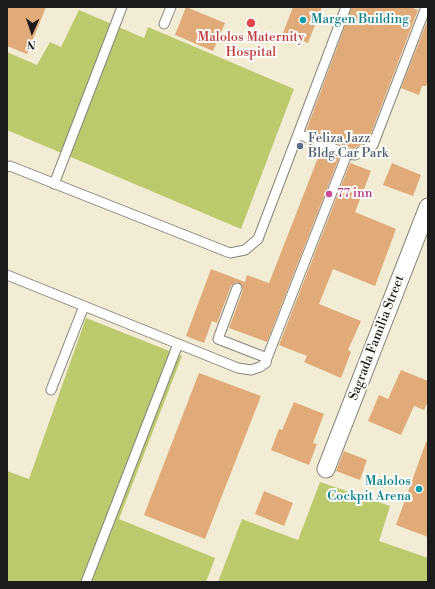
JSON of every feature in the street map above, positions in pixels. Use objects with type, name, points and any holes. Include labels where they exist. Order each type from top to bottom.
[{"type":"street","name":"Sagrada Familia Street","points":[[326,469],[428,207]]},
{"type":"lane","points":[[54,184],[122,7]]},
{"type":"lane","points":[[164,24],[171,7]]},
{"type":"lane","points":[[7,167],[230,253],[246,250],[258,239],[346,7]]},
{"type":"lane","points":[[298,134],[347,154],[355,155],[372,145],[426,7]]},
{"type":"lane","points":[[7,276],[238,368],[251,370],[260,367],[266,363],[347,154]]},
{"type":"lane","points":[[237,288],[218,339],[267,358]]},
{"type":"lane","points":[[51,390],[84,306]]},
{"type":"lane","points":[[86,582],[178,344]]},
{"type":"green space","points":[[79,10],[144,38],[148,27],[294,89],[241,229],[7,130],[7,52],[37,65],[50,42],[61,47]]},
{"type":"green space","points":[[86,318],[182,356],[119,519],[215,558],[206,582],[7,582],[7,471],[29,479]]},
{"type":"green space","points":[[320,482],[390,506],[379,541],[428,558],[428,582],[218,582],[242,519],[298,540]]},
{"type":"building","points":[[7,7],[46,7],[27,54],[7,46]]},
{"type":"building","points":[[186,7],[225,23],[213,51],[175,35]]},
{"type":"building","name":"Margen Building","points":[[293,7],[322,7],[308,43],[283,33]]},
{"type":"building","points":[[352,7],[410,7],[418,10],[368,141],[353,149],[306,131]]},
{"type":"building","points":[[428,19],[428,80],[426,86],[422,86],[419,95],[401,88]]},
{"type":"building","points":[[321,150],[339,158],[267,342],[229,328],[243,290],[241,284],[236,282],[231,286],[217,323],[212,321],[204,343],[186,336],[211,269],[245,282],[247,275],[269,283]]},
{"type":"building","points":[[350,163],[371,171],[355,212],[396,229],[375,286],[333,269],[319,304],[361,321],[348,350],[351,352],[341,378],[304,362],[307,356],[279,345]]},
{"type":"building","points":[[392,163],[421,175],[413,196],[383,185]]},
{"type":"building","points":[[401,370],[428,381],[428,401],[424,410],[414,406],[401,435],[368,421],[379,395],[388,399]]},
{"type":"building","points":[[199,373],[261,396],[205,539],[144,515]]},
{"type":"building","points":[[294,402],[324,414],[313,443],[317,444],[309,465],[271,450],[279,429],[282,430]]},
{"type":"building","name":"Malolos Cockpit Arena","points":[[426,442],[428,442],[428,537],[396,525]]},
{"type":"building","points":[[344,451],[367,460],[360,480],[336,471]]},
{"type":"building","points":[[264,491],[293,503],[284,526],[255,514]]},
{"type":"place","name":"Margen Building","points":[[303,20]]},
{"type":"place","name":"Malolos Maternity Hospital","points":[[251,23]]},
{"type":"place","name":"Feliza Jazz Bldg Car Park","points":[[300,146]]},
{"type":"place","name":"77 inn","points":[[329,194]]},
{"type":"place","name":"Malolos Cockpit Arena","points":[[419,489]]}]
